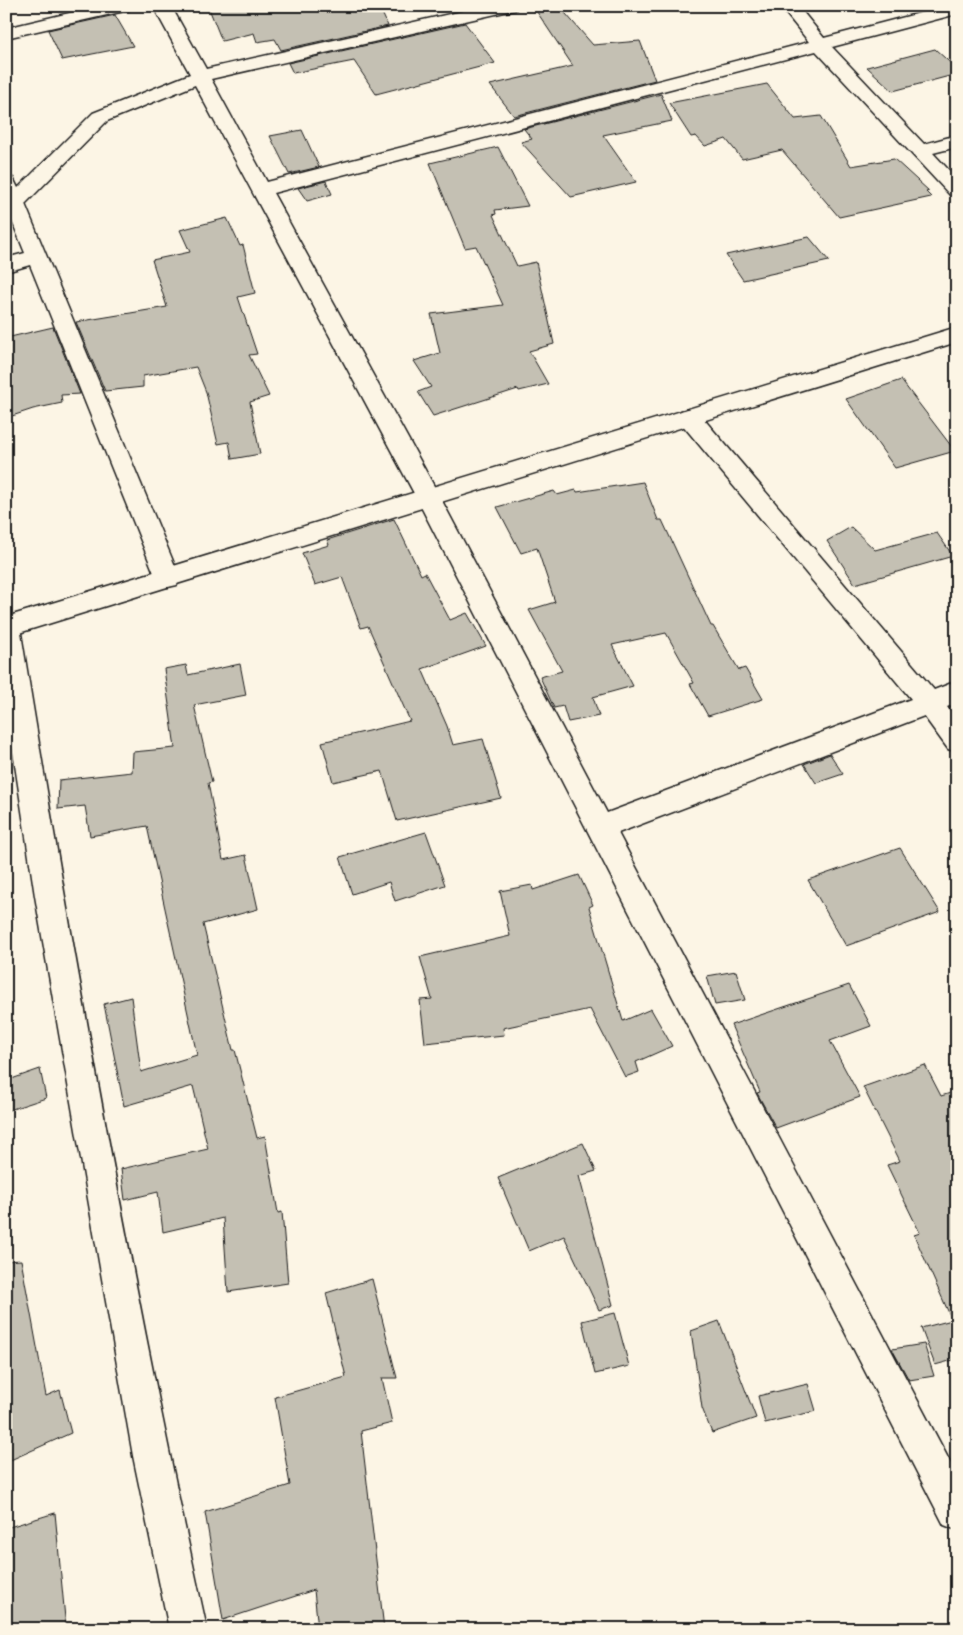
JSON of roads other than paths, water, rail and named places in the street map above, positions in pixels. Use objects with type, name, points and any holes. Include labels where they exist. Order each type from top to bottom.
[{"type":"street","points":[[6,33],[123,6]]},
{"type":"street","points":[[162,6],[202,76],[428,497],[957,1512]]},
{"type":"street","points":[[168,578],[36,256],[9,199],[100,117],[202,76],[509,6]]},
{"type":"street","points":[[789,6],[821,46],[957,191]]},
{"type":"street","points":[[262,190],[821,46],[957,9]]},
{"type":"street","points":[[919,151],[957,141]]},
{"type":"street","points":[[6,265],[36,256]]},
{"type":"street","points":[[188,1629],[150,1446],[52,915],[7,627],[957,334]]},
{"type":"street","points":[[688,417],[930,703],[957,741]]},
{"type":"street","points":[[600,828],[957,692]]}]
